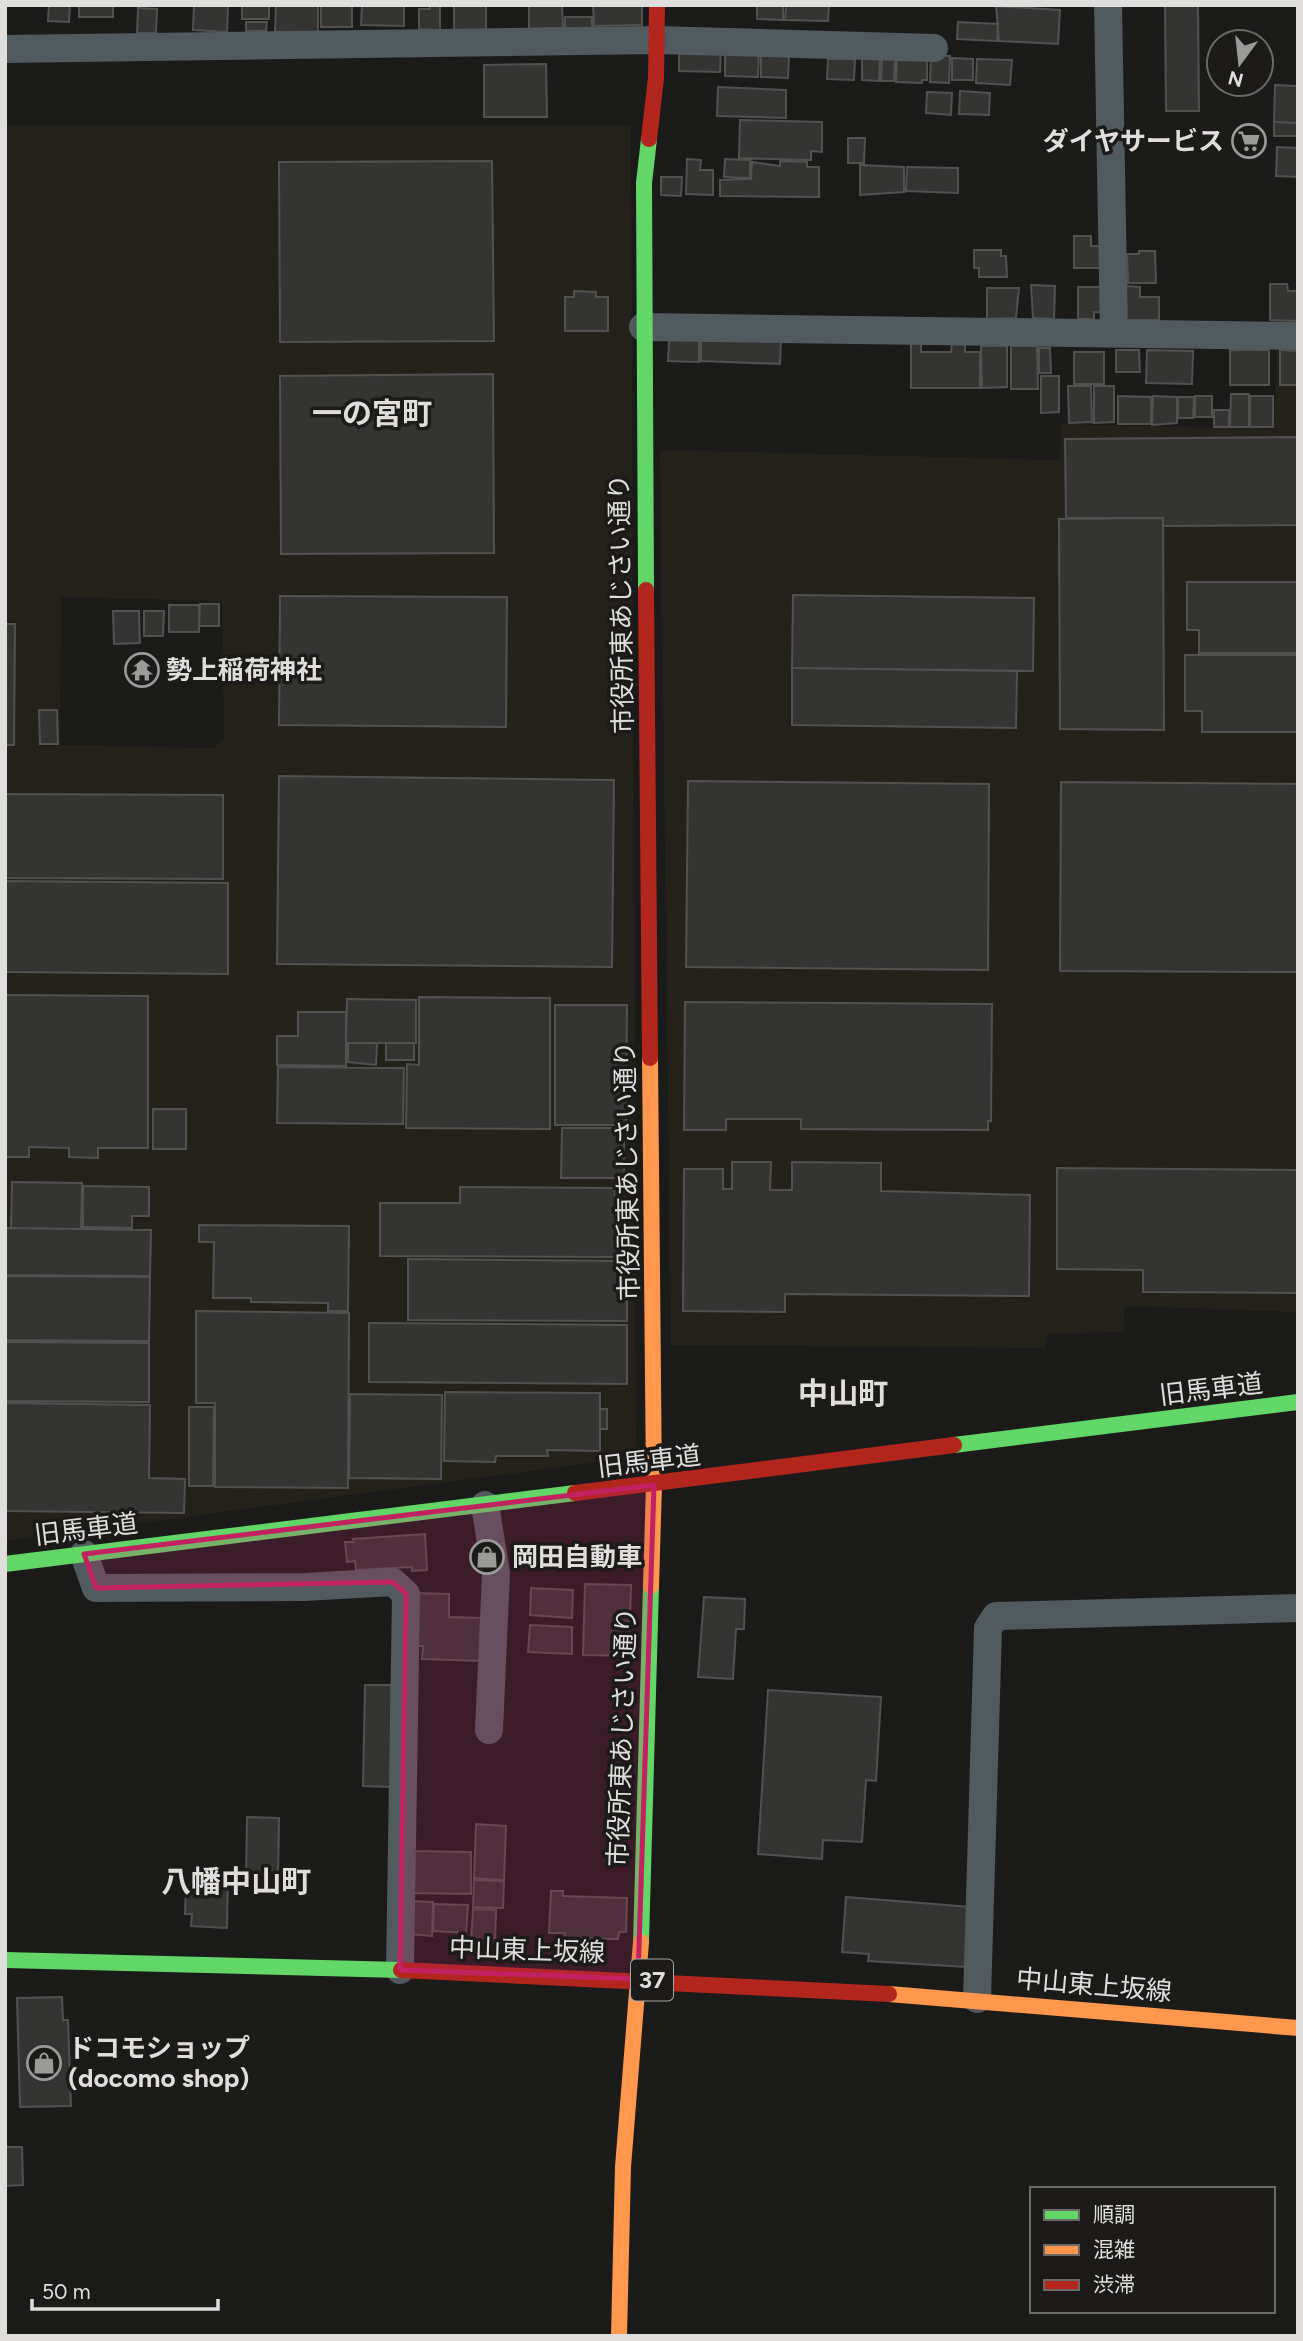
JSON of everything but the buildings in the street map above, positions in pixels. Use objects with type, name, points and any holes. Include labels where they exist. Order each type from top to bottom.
[{"type":"street","name":"市役所東あじさい通り","points":[[619,2336],[622,2167],[638,1979],[654,1485],[642,327],[644,183],[658,40],[657,5]]},
{"type":"street","points":[[1108,5],[1114,334]]},
{"type":"street","points":[[5,49],[658,40],[934,48]]},
{"type":"street","points":[[642,327],[1298,336]]},
{"type":"street","name":"旧馬車道","points":[[5,1564],[654,1485],[1298,1402]]},
{"type":"street","points":[[485,1505],[496,1573],[489,1730]]},
{"type":"street","points":[[84,1554],[96,1588],[305,1587],[393,1582],[406,1594],[400,1970]]},
{"type":"street","points":[[977,1999],[988,1628],[996,1616],[1298,1608]]},
{"type":"street","name":"中山東上坂線","points":[[5,1960],[638,1979],[977,1999],[1298,2028]]},
{"type":"highlighted area","points":[[654,1485],[638,1979],[400,1970],[406,1594],[393,1582],[96,1588],[84,1554]]},
{"type":"shaded area","points":[[5,126],[631,126],[636,1457],[5,1541]],"holes":[[[61,597],[222,601],[224,739],[214,748],[60,745]]]},
{"type":"shaded area","points":[[1277,347],[1298,348],[1298,1312],[1125,1306],[1123,1332],[1048,1334],[1045,1348],[671,1345],[660,450],[1060,460],[1061,424],[1274,429]]},
{"type":"traffic: fast","points":[[646,590],[644,183],[649,139]]},
{"type":"traffic: fast","points":[[954,1445],[1298,1402]]},
{"type":"traffic: fast","points":[[5,1564],[575,1493]]},
{"type":"traffic: fast","points":[[641,1942],[651,1586]]},
{"type":"traffic: fast","points":[[5,1960],[401,1970]]},
{"type":"traffic: slow","points":[[650,1058],[654,1485],[651,1586]]},
{"type":"traffic: slow","points":[[619,2336],[623,2167],[641,1942]]},
{"type":"traffic: slow","points":[[889,1994],[1298,2028]]},
{"type":"traffic: jam","points":[[649,139],[656,78],[657,5]]},
{"type":"traffic: jam","points":[[646,590],[650,1058]]},
{"type":"traffic: jam","points":[[575,1493],[954,1445]]},
{"type":"traffic: jam","points":[[401,1970],[889,1994]]},
{"type":"place","name":"ダイヤサービス","points":[[1249,141]]},
{"type":"place","name":"勢上稲荷神社","points":[[142,670]]},
{"type":"place","name":"岡田自動車","points":[[487,1557]]},
{"type":"place","name":"ドコモショップ (docomo shop)","points":[[44,2063]]},
{"type":"district","name":"一の宮町","points":[[372,414]]},
{"type":"district","name":"中山町","points":[[843,1394]]},
{"type":"district","name":"八幡中山町","points":[[236,1882]]}]
